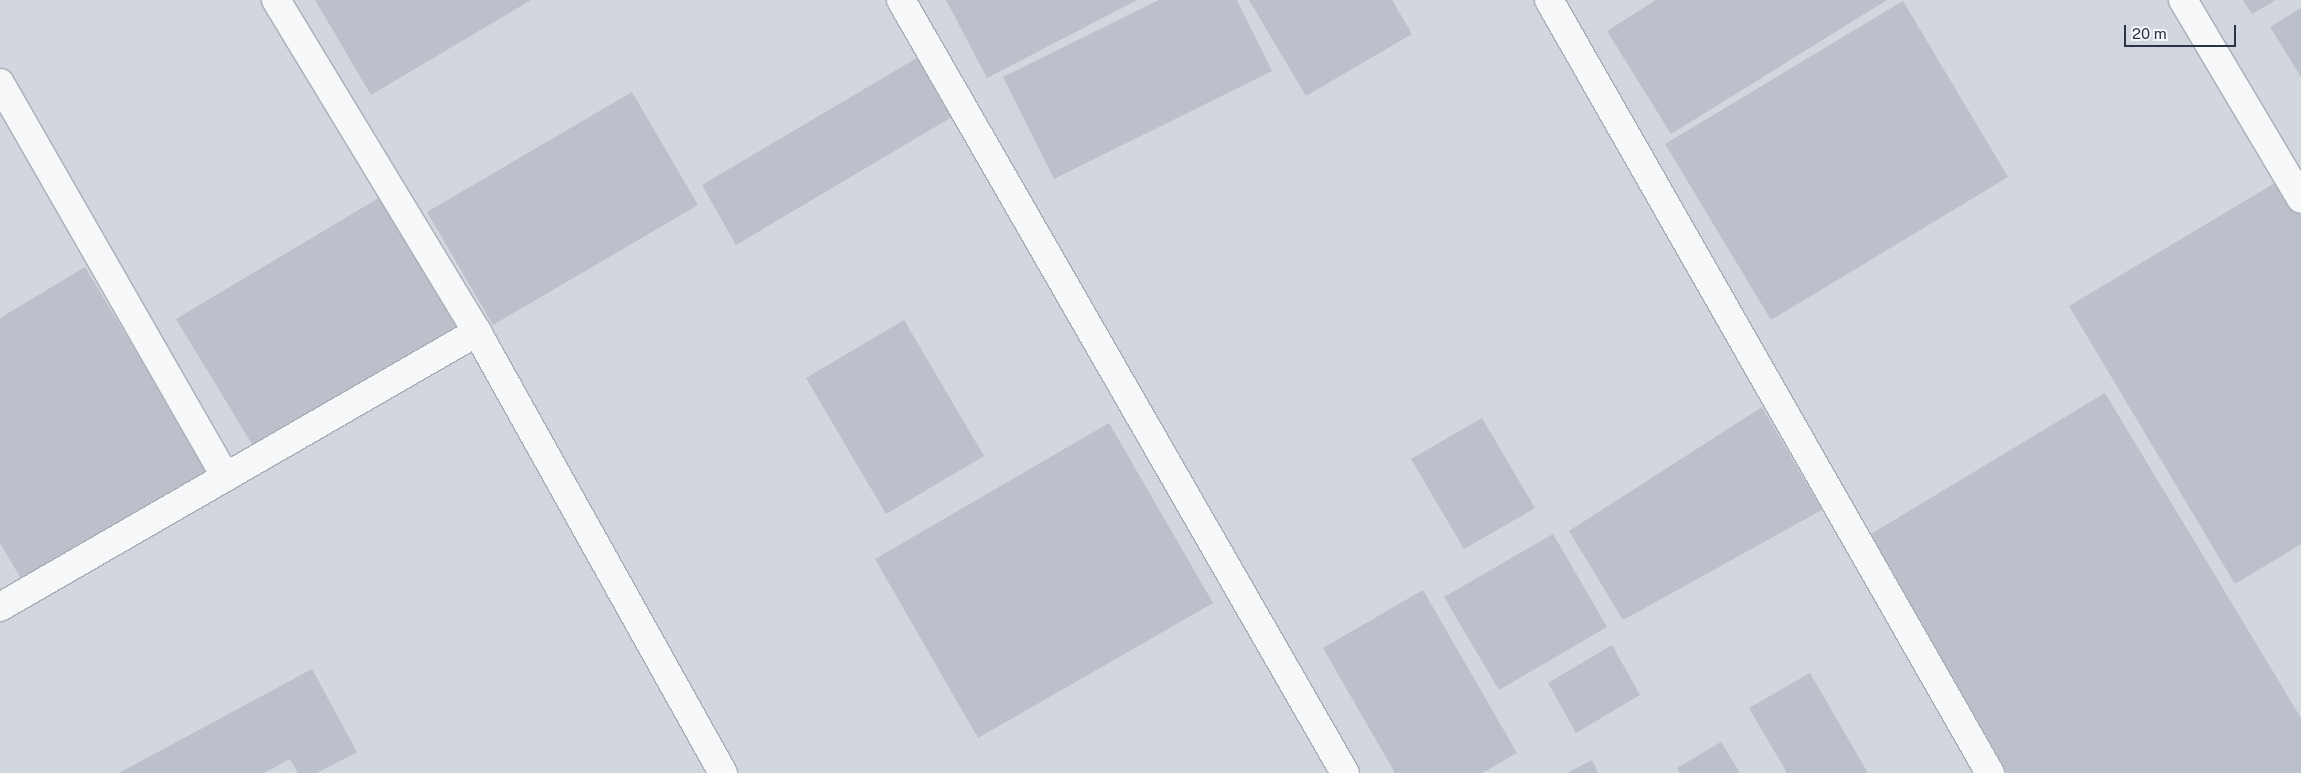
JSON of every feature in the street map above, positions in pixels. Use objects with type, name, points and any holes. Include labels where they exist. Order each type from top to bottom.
[{"type":"lane","points":[[276,0],[477,332],[722,773]]},
{"type":"lane","points":[[901,0],[1345,773]]},
{"type":"lane","points":[[1549,0],[1990,773]]},
{"type":"lane","points":[[2183,0],[2301,199]]},
{"type":"lane","points":[[0,83],[226,477]]},
{"type":"lane","points":[[0,607],[477,332]]},
{"type":"shaded area","points":[[0,0],[2301,0],[2301,773],[0,773]]},
{"type":"building","points":[[315,0],[531,0],[371,95]]},
{"type":"building","points":[[946,0],[1137,0],[987,78]]},
{"type":"building","points":[[1159,0],[1237,0],[1272,71],[1054,179],[1003,77]]},
{"type":"building","points":[[1249,0],[1392,0],[1412,34],[1306,96]]},
{"type":"building","points":[[1656,0],[1887,0],[1671,134],[1607,31]]},
{"type":"building","points":[[2243,0],[2276,0],[2252,14]]},
{"type":"building","points":[[1903,1],[2008,177],[1771,320],[1665,144]]},
{"type":"building","points":[[2301,8],[2301,77],[2270,27]]},
{"type":"building","points":[[927,52],[962,111],[736,245],[702,185]]},
{"type":"building","points":[[632,92],[698,205],[493,325],[427,212]]},
{"type":"building","points":[[2285,177],[2301,204],[2301,544],[2235,584],[2069,306]]},
{"type":"building","points":[[387,193],[467,327],[258,454],[176,319]]},
{"type":"building","points":[[85,267],[208,471],[23,582],[0,543],[0,318]]},
{"type":"building","points":[[904,320],[984,456],[886,514],[806,378]]},
{"type":"building","points":[[2105,393],[2301,718],[2301,773],[2007,773],[1866,537]]},
{"type":"building","points":[[1762,407],[1822,510],[1623,620],[1569,531]]},
{"type":"building","points":[[1482,418],[1535,508],[1464,549],[1411,459]]},
{"type":"building","points":[[1109,423],[1213,603],[978,738],[875,559]]},
{"type":"building","points":[[1553,534],[1607,627],[1499,690],[1444,597]]},
{"type":"building","points":[[1423,590],[1517,753],[1482,773],[1395,773],[1323,648]]},
{"type":"building","points":[[1612,645],[1640,695],[1576,733],[1548,683]]},
{"type":"building","points":[[312,669],[357,752],[317,773],[298,773],[290,759],[264,773],[119,773]]},
{"type":"building","points":[[1810,673],[1868,773],[1787,773],[1749,708]]},
{"type":"building","points":[[1721,742],[1740,773],[1680,773],[1677,768]]},
{"type":"building","points":[[1592,760],[1598,773],[1567,773]]}]
